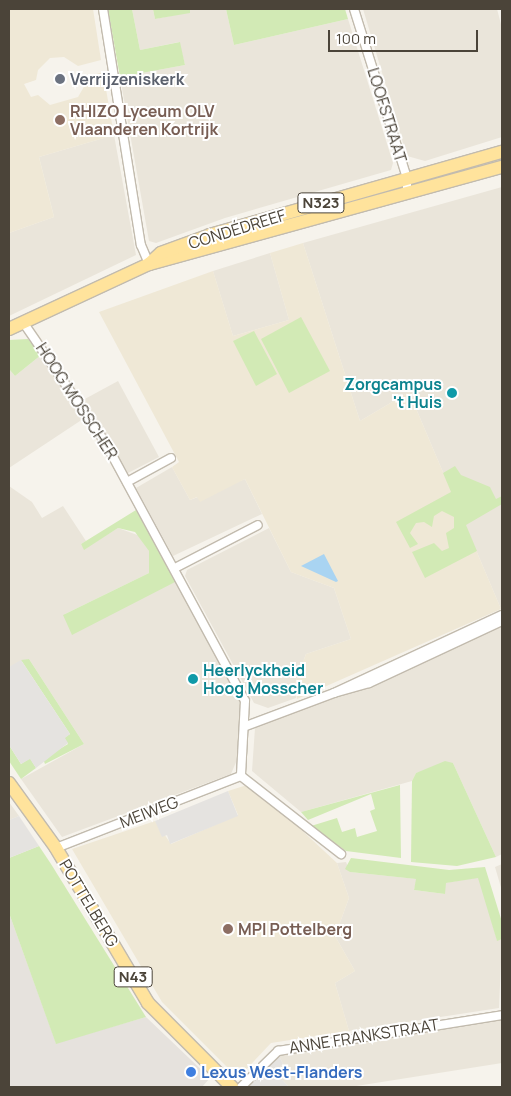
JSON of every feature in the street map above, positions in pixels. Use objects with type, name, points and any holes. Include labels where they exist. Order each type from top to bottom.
[{"type":"main road","name":"CONDÉDREEF","points":[[148,264],[161,253],[210,236],[502,152]]},
{"type":"main road","name":"CONDÉDREEF","points":[[9,328],[148,264],[408,194],[502,166]]},
{"type":"main road","name":"POTTELBERG","points":[[9,783],[56,848],[148,1003],[232,1087]]},
{"type":"street","points":[[103,9],[141,245],[148,264]]},
{"type":"street","name":"LOOFSTRAAT","points":[[354,9],[407,178],[408,194]]},
{"type":"street","name":"HOOG MOSSCHER","points":[[23,322],[105,442],[175,568],[245,701],[246,726],[242,776]]},
{"type":"street","points":[[127,482],[171,458]]},
{"type":"street","points":[[175,568],[258,525]]},
{"type":"street","points":[[246,726],[334,693],[502,615]]},
{"type":"street","points":[[334,693],[369,683],[502,621]]},
{"type":"street","points":[[242,776],[341,854]]},
{"type":"street","name":"MEIWEG","points":[[56,848],[242,776]]},
{"type":"street","name":"ANNE FRANKSTRAAT","points":[[241,1087],[278,1051],[348,1038],[502,1015]]},
{"type":"shaded area","name":"RHIZO Lyceum OLV Vlaanderen Kortrijk","points":[[9,9],[93,9],[101,60],[78,66],[64,57],[50,58],[38,70],[36,80],[24,84],[31,97],[38,95],[50,105],[78,97],[85,85],[83,78],[103,72],[114,135],[39,157],[54,217],[9,233]]},
{"type":"shaded area","points":[[132,9],[153,9],[155,19],[190,12],[190,9],[226,9],[234,45],[348,19],[393,163],[391,170],[225,218],[156,243],[149,241],[120,77],[185,65],[179,42],[140,50]]},
{"type":"shaded area","points":[[363,9],[497,9],[502,28],[502,137],[425,161],[407,156]]},
{"type":"shaded area","points":[[114,135],[136,255],[9,316],[9,233],[54,217],[39,157]]},
{"type":"shaded area","points":[[502,187],[501,609],[409,392],[360,421],[303,243]]},
{"type":"shaded area","points":[[303,243],[360,421],[409,392],[501,609],[297,699],[295,683],[306,654],[351,639],[334,588],[291,572],[245,479],[200,502],[197,497],[190,500],[172,467],[179,462],[99,312],[213,271],[233,336],[289,320],[270,253]]},
{"type":"shaded area","points":[[270,253],[289,320],[233,336],[213,271]]},
{"type":"shaded area","points":[[41,355],[83,419],[9,468],[9,369],[15,376]]},
{"type":"shaded area","points":[[118,381],[159,457],[128,473],[83,400]]},
{"type":"shaded area","points":[[172,467],[190,500],[245,479],[262,514],[173,556],[136,488]]},
{"type":"shaded area","points":[[9,486],[32,502],[42,518],[63,506],[86,541],[81,544],[84,549],[118,528],[143,537],[149,551],[149,573],[63,615],[177,581],[240,702],[239,755],[231,774],[62,837],[21,779],[84,744],[29,659],[9,667]]},
{"type":"shaded area","points":[[269,528],[291,572],[334,588],[351,639],[306,654],[295,683],[296,698],[268,708],[254,703],[185,576],[187,570]]},
{"type":"shaded area","points":[[502,622],[502,854],[496,857],[453,763],[416,773],[412,781],[301,812],[252,771],[255,728]]},
{"type":"shaded area","points":[[21,660],[70,734],[65,738],[68,743],[36,768],[30,759],[21,764],[9,745],[9,667]]},
{"type":"shaded area","name":"MPI Pottelberg","points":[[247,785],[267,798],[337,863],[349,898],[335,936],[355,971],[335,983],[349,1031],[271,1043],[238,1078],[162,1002],[72,849],[155,821],[171,844],[238,815],[228,791]]},
{"type":"shaded area","points":[[228,791],[238,816],[170,844],[167,835],[162,837],[155,821]]},
{"type":"shaded area","points":[[9,802],[19,816],[9,820]]},
{"type":"shaded area","points":[[19,816],[39,846],[9,858],[9,820]]},
{"type":"shaded area","points":[[346,862],[350,872],[417,879],[414,890],[445,894],[445,883],[479,877],[497,940],[502,939],[499,1008],[349,1031],[335,983],[355,971],[335,936],[349,898],[337,863]]},
{"type":"shaded area","points":[[502,864],[502,891],[495,867]]},
{"type":"shaded area","points":[[9,913],[56,1043],[146,1017],[210,1078],[202,1087],[9,1087]]},
{"type":"shaded area","points":[[495,1020],[502,1021],[502,1063],[350,1087],[289,1087],[275,1072],[283,1064],[278,1054]]},
{"type":"shaded area","points":[[278,1054],[283,1064],[275,1072],[289,1087],[247,1087]]},
{"type":"green space","points":[[108,9],[132,9],[140,50],[180,42],[185,65],[120,77]]},
{"type":"green space","points":[[153,9],[190,9],[190,13],[155,19]]},
{"type":"green space","points":[[226,9],[345,9],[348,19],[234,45]]},
{"type":"green space","points":[[301,317],[330,371],[289,393],[261,339]]},
{"type":"green space","points":[[254,331],[277,374],[256,386],[233,341]]},
{"type":"green space","points":[[28,339],[41,355],[15,376],[9,369],[9,340]]},
{"type":"green space","points":[[455,466],[461,475],[490,487],[496,499],[502,496],[502,504],[466,525],[477,551],[425,578],[412,552],[434,543],[442,551],[449,548],[446,533],[454,528],[454,517],[442,511],[434,516],[432,527],[424,522],[416,523],[410,533],[418,544],[410,548],[396,522],[451,492],[443,473]]},
{"type":"green space","points":[[136,510],[177,581],[72,635],[63,615],[149,573],[149,551],[135,532],[118,528],[84,550],[81,544]]},
{"type":"green space","points":[[29,659],[84,744],[45,764],[43,759],[68,744],[64,738],[70,734],[21,660]]},
{"type":"green space","points":[[9,745],[21,764],[30,758],[36,768],[21,779],[9,761]]},
{"type":"green space","points":[[445,761],[453,763],[496,857],[457,866],[411,862],[412,781],[416,773]]},
{"type":"green space","points":[[400,785],[401,858],[346,851],[311,826],[337,818],[342,832],[355,828],[357,837],[377,831],[370,811],[375,809],[371,794],[308,820],[301,812]]},
{"type":"green space","points":[[39,846],[146,1017],[56,1044],[9,913],[9,858]]},
{"type":"green space","points":[[351,858],[449,870],[485,867],[502,922],[502,939],[497,941],[478,878],[446,883],[445,894],[414,890],[416,879],[350,872],[345,869]]},
{"type":"water","points":[[324,554],[338,581],[336,582],[301,566]]},
{"type":"place","name":"Verrijzeniskerk","points":[[60,79]]},
{"type":"place","name":"RHIZO Lyceum OLV Vlaanderen Kortrijk","points":[[60,120]]},
{"type":"place","name":"Zorgcampus 't Huis","points":[[452,393]]},
{"type":"place","name":"Heerlyckheid Hoog Mosscher","points":[[193,679]]},
{"type":"place","name":"MPI Pottelberg","points":[[228,929]]},
{"type":"place","name":"Lexus West-Flanders","points":[[191,1072]]}]
